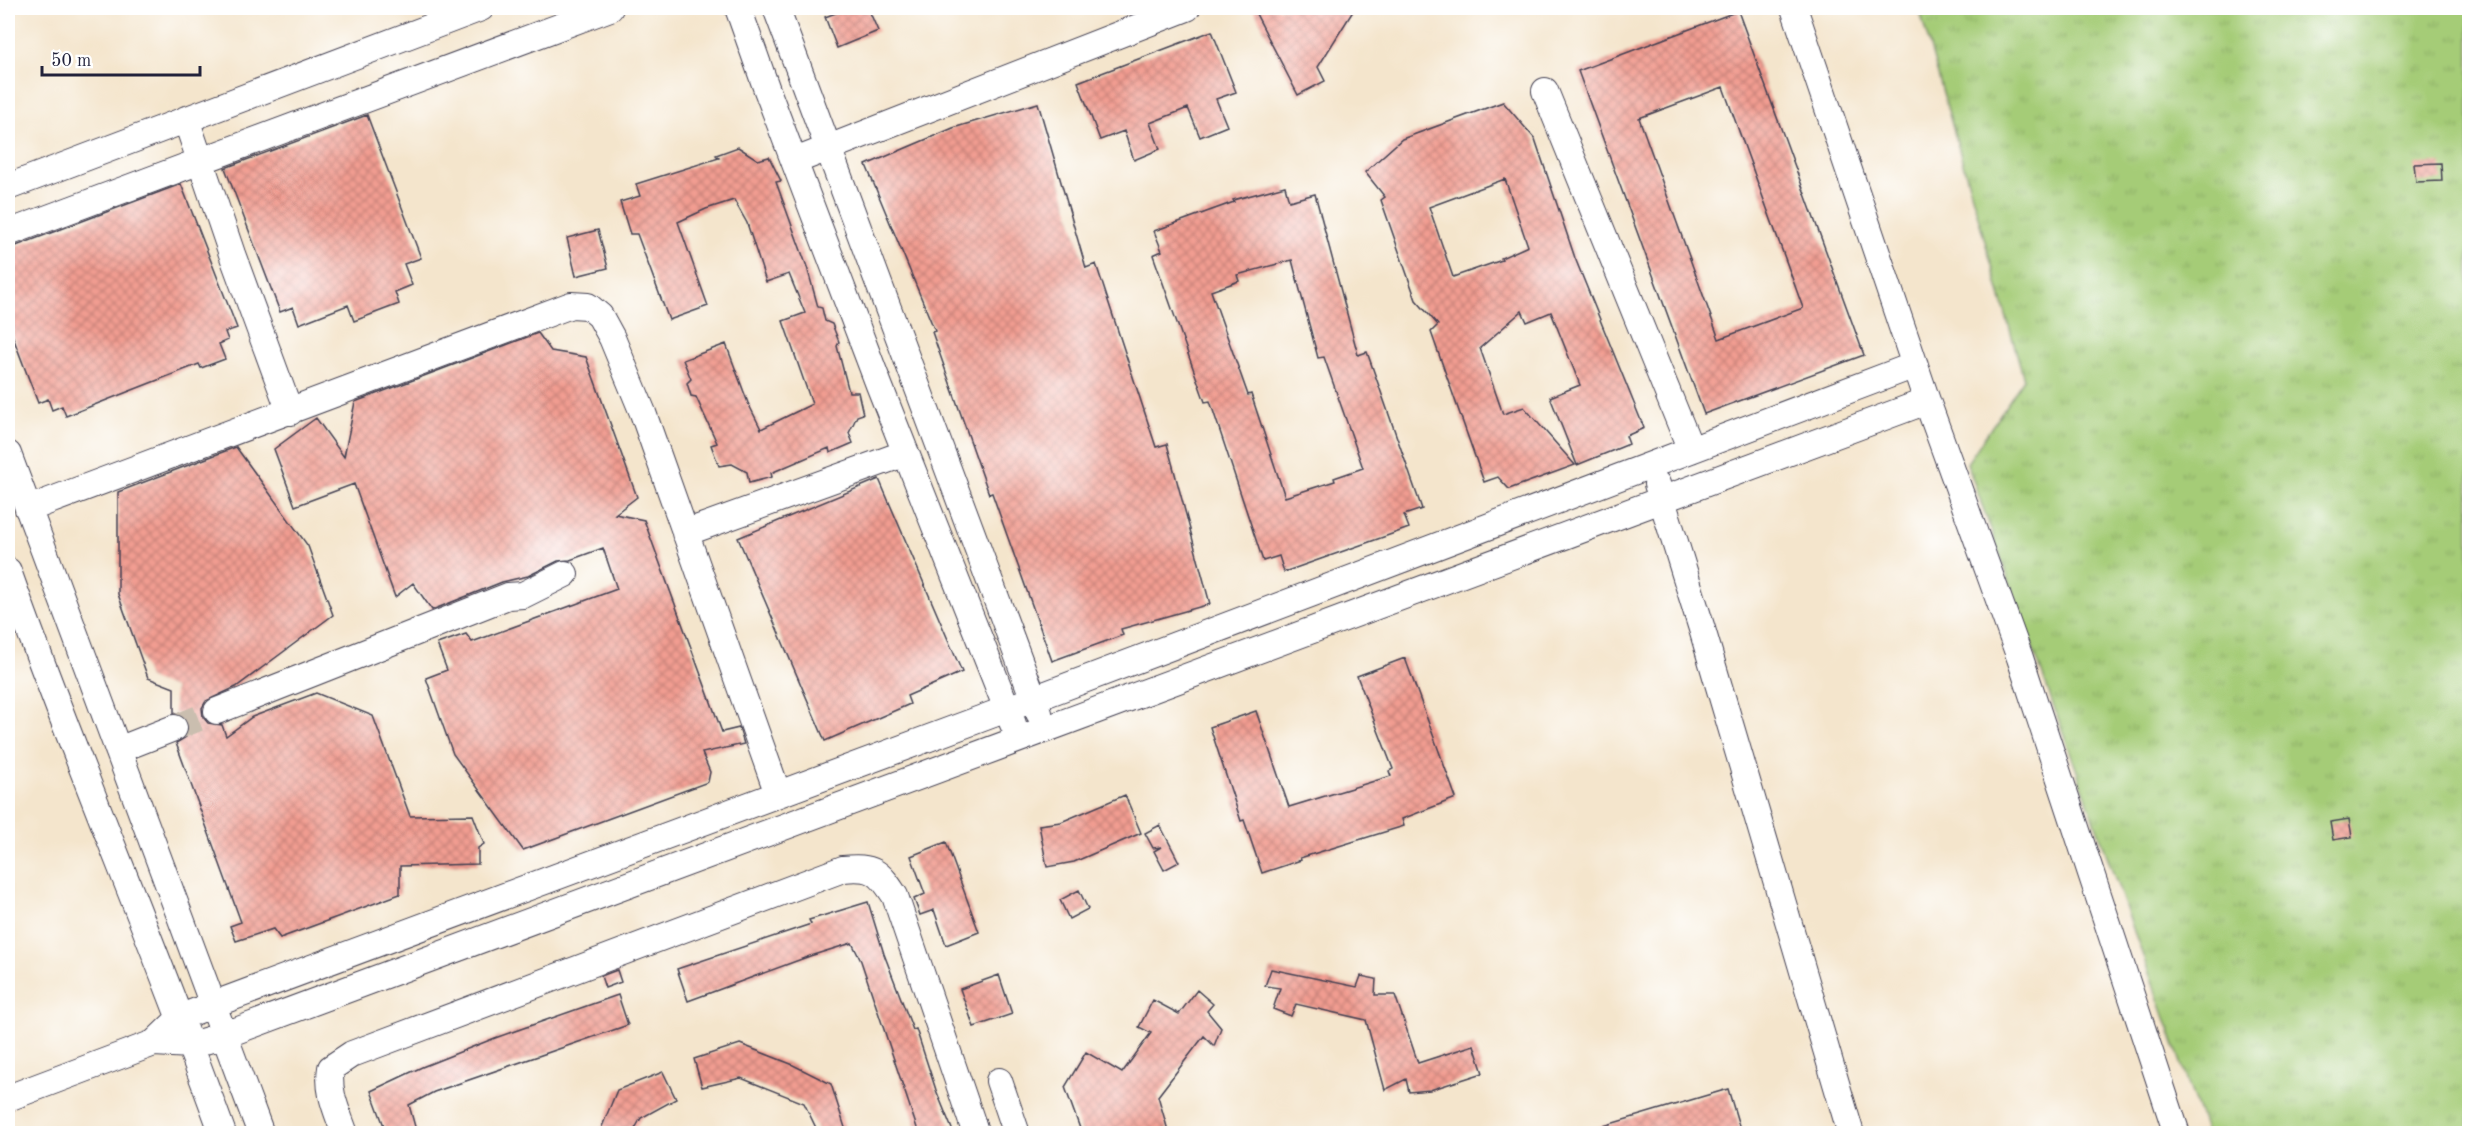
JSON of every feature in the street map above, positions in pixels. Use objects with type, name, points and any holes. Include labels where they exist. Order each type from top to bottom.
[{"type":"street","points":[[8,187],[481,8]]},
{"type":"street","points":[[8,233],[610,8]]},
{"type":"street","points":[[738,8],[906,453],[1020,740]]},
{"type":"street","points":[[776,8],[1046,730]]},
{"type":"street","points":[[795,161],[1187,8]]},
{"type":"street","points":[[1794,8],[1927,401],[2020,658],[2176,1134]]},
{"type":"street","points":[[1545,91],[1691,450]]},
{"type":"street","points":[[186,119],[232,254],[290,412]]},
{"type":"street","points":[[28,509],[571,305],[588,306],[600,316],[612,338],[644,413],[778,794]]},
{"type":"street","points":[[8,1098],[154,1043],[181,1017],[212,1005],[1034,699],[1915,366]]},
{"type":"street","points":[[154,1043],[191,1045],[225,1035],[1927,401]]},
{"type":"street","points":[[686,533],[906,453]]},
{"type":"street","points":[[8,454],[261,1134]]},
{"type":"street","points":[[1651,465],[1706,640],[1851,1134]]},
{"type":"street","points":[[8,571],[47,682],[181,1017],[223,1134]]},
{"type":"street","points":[[217,711],[508,596],[523,595],[566,574]]},
{"type":"street","points":[[118,750],[174,728]]},
{"type":"street","points":[[345,1134],[329,1090],[329,1081],[331,1068],[352,1054],[843,869],[861,867],[875,870],[885,880],[895,896],[976,1134]]},
{"type":"street","points":[[999,1081],[1017,1134]]},
{"type":"green space","points":[[1919,8],[2469,8],[2469,1133],[2206,1133],[1967,463],[2024,379]]},
{"type":"building","points":[[849,8],[868,8],[878,31],[837,48],[825,17]]},
{"type":"building","points":[[1253,8],[1355,8],[1318,67],[1325,81],[1298,95]]},
{"type":"building","points":[[1738,11],[1864,355],[1704,414],[1578,71]],"holes":[[[1723,87],[1803,308],[1719,339],[1639,118]]]},
{"type":"building","points":[[1212,31],[1236,92],[1216,99],[1227,126],[1200,137],[1188,108],[1150,123],[1160,149],[1134,160],[1124,131],[1100,140],[1078,82]]},
{"type":"building","points":[[1503,102],[1535,139],[1575,258],[1644,428],[1626,436],[1629,444],[1577,465],[1550,397],[1580,385],[1551,312],[1527,322],[1522,311],[1480,348],[1503,414],[1524,407],[1575,465],[1509,489],[1498,477],[1484,482],[1431,332],[1438,325],[1416,300],[1381,200],[1385,197],[1365,172],[1402,139]],"holes":[[[1505,179],[1528,246],[1501,258],[1502,260],[1453,277],[1429,207]]]},
{"type":"building","points":[[1038,103],[1086,268],[1096,264],[1156,447],[1167,444],[1210,604],[1121,629],[1123,635],[1052,661],[992,493],[989,494],[932,332],[935,331],[866,165],[953,128]]},
{"type":"building","points":[[367,115],[421,258],[404,264],[412,285],[395,292],[399,304],[354,321],[348,305],[299,324],[293,307],[280,312],[225,168]]},
{"type":"building","points":[[738,147],[758,160],[769,157],[781,181],[776,182],[807,267],[818,307],[822,308],[825,321],[832,324],[839,342],[837,346],[849,392],[858,392],[863,414],[857,416],[849,433],[853,443],[830,453],[829,448],[771,473],[772,477],[749,483],[747,472],[732,464],[719,466],[711,445],[717,443],[696,397],[691,396],[687,383],[691,379],[683,360],[726,344],[748,403],[761,429],[812,404],[783,321],[805,313],[789,274],[766,282],[747,223],[734,200],[706,209],[678,222],[708,306],[669,320],[637,234],[630,234],[620,202],[640,196],[636,184],[719,158],[716,155]]},
{"type":"building","points":[[2441,163],[2442,181],[2416,182],[2414,164]]},
{"type":"building","points":[[181,184],[237,328],[225,332],[228,340],[219,344],[225,359],[201,368],[199,364],[66,416],[62,406],[52,410],[48,399],[38,403],[8,324],[8,249]]},
{"type":"building","points":[[1285,186],[1289,201],[1315,194],[1358,355],[1367,352],[1422,509],[1404,515],[1409,528],[1284,572],[1279,556],[1263,561],[1210,401],[1205,402],[1153,255],[1162,251],[1154,231],[1234,202],[1233,200]],"holes":[[[1292,260],[1318,358],[1324,357],[1363,468],[1334,478],[1335,481],[1285,497],[1251,394],[1248,395],[1211,291],[1239,281],[1237,275]]]},
{"type":"building","points":[[598,230],[608,268],[576,276],[567,238]]},
{"type":"building","points":[[538,333],[551,351],[586,357],[637,497],[615,514],[644,520],[722,732],[739,728],[744,744],[702,753],[710,772],[708,782],[523,850],[453,754],[426,678],[447,670],[437,644],[466,634],[472,642],[617,589],[603,548],[570,560],[558,561],[528,576],[502,582],[432,610],[413,583],[395,597],[354,484],[295,506],[274,449],[316,418],[344,457],[355,402]]},
{"type":"building","points":[[236,447],[308,546],[333,615],[236,687],[206,701],[202,708],[203,717],[208,723],[222,725],[226,736],[252,717],[316,693],[373,716],[410,816],[473,815],[484,844],[478,848],[478,864],[400,866],[400,894],[280,938],[273,929],[236,941],[230,926],[241,922],[176,743],[186,737],[188,723],[183,716],[174,713],[174,688],[148,678],[118,594],[118,492]]},
{"type":"building","points":[[879,479],[962,672],[907,696],[910,704],[825,741],[738,538]]},
{"type":"building","points":[[1405,658],[1456,798],[1402,819],[1404,826],[1300,858],[1301,860],[1262,873],[1244,820],[1241,821],[1210,727],[1256,711],[1289,807],[1391,776],[1389,771],[1393,769],[1357,676]]},
{"type":"building","points":[[1125,795],[1141,833],[1074,862],[1047,867],[1039,825],[1061,822]]},
{"type":"building","points":[[2349,819],[2352,837],[2333,840],[2330,822]]},
{"type":"building","points":[[1160,825],[1179,862],[1164,870],[1154,851],[1161,847],[1153,848],[1145,833]]},
{"type":"building","points":[[946,842],[979,932],[946,945],[934,910],[920,915],[914,899],[925,894],[911,856]]},
{"type":"building","points":[[1079,890],[1088,909],[1069,919],[1060,900]]},
{"type":"building","points":[[868,902],[884,954],[913,1030],[916,1029],[936,1090],[954,1134],[919,1134],[861,961],[852,943],[688,1001],[677,969],[811,924],[809,920]]},
{"type":"building","points":[[1271,969],[1357,987],[1361,976],[1376,979],[1375,995],[1395,995],[1418,1063],[1474,1045],[1483,1073],[1430,1090],[1409,1092],[1406,1079],[1385,1090],[1366,1020],[1296,1004],[1291,1016],[1273,1009],[1280,988],[1265,986]]},
{"type":"building","points":[[617,970],[621,982],[605,988],[601,976]]},
{"type":"building","points":[[999,975],[1012,1014],[974,1027],[960,989]]},
{"type":"building","points":[[1197,990],[1213,1004],[1207,1011],[1221,1028],[1214,1046],[1204,1036],[1158,1096],[1169,1134],[1082,1134],[1065,1087],[1086,1052],[1122,1073],[1151,1033],[1139,1027],[1153,1000],[1179,1014]]},
{"type":"building","points":[[618,995],[628,1025],[434,1092],[409,1105],[417,1134],[387,1134],[371,1091],[422,1067],[495,1038]]},
{"type":"building","points":[[740,1044],[791,1064],[831,1084],[847,1134],[819,1134],[804,1103],[741,1078],[702,1087],[694,1059]]},
{"type":"building","points":[[663,1072],[676,1099],[641,1118],[632,1134],[599,1134],[617,1090]]},
{"type":"building","points":[[1728,1089],[1740,1129],[1723,1134],[1593,1134],[1593,1129]]},
{"type":"tunnel","points":[[174,728],[217,711]]}]
